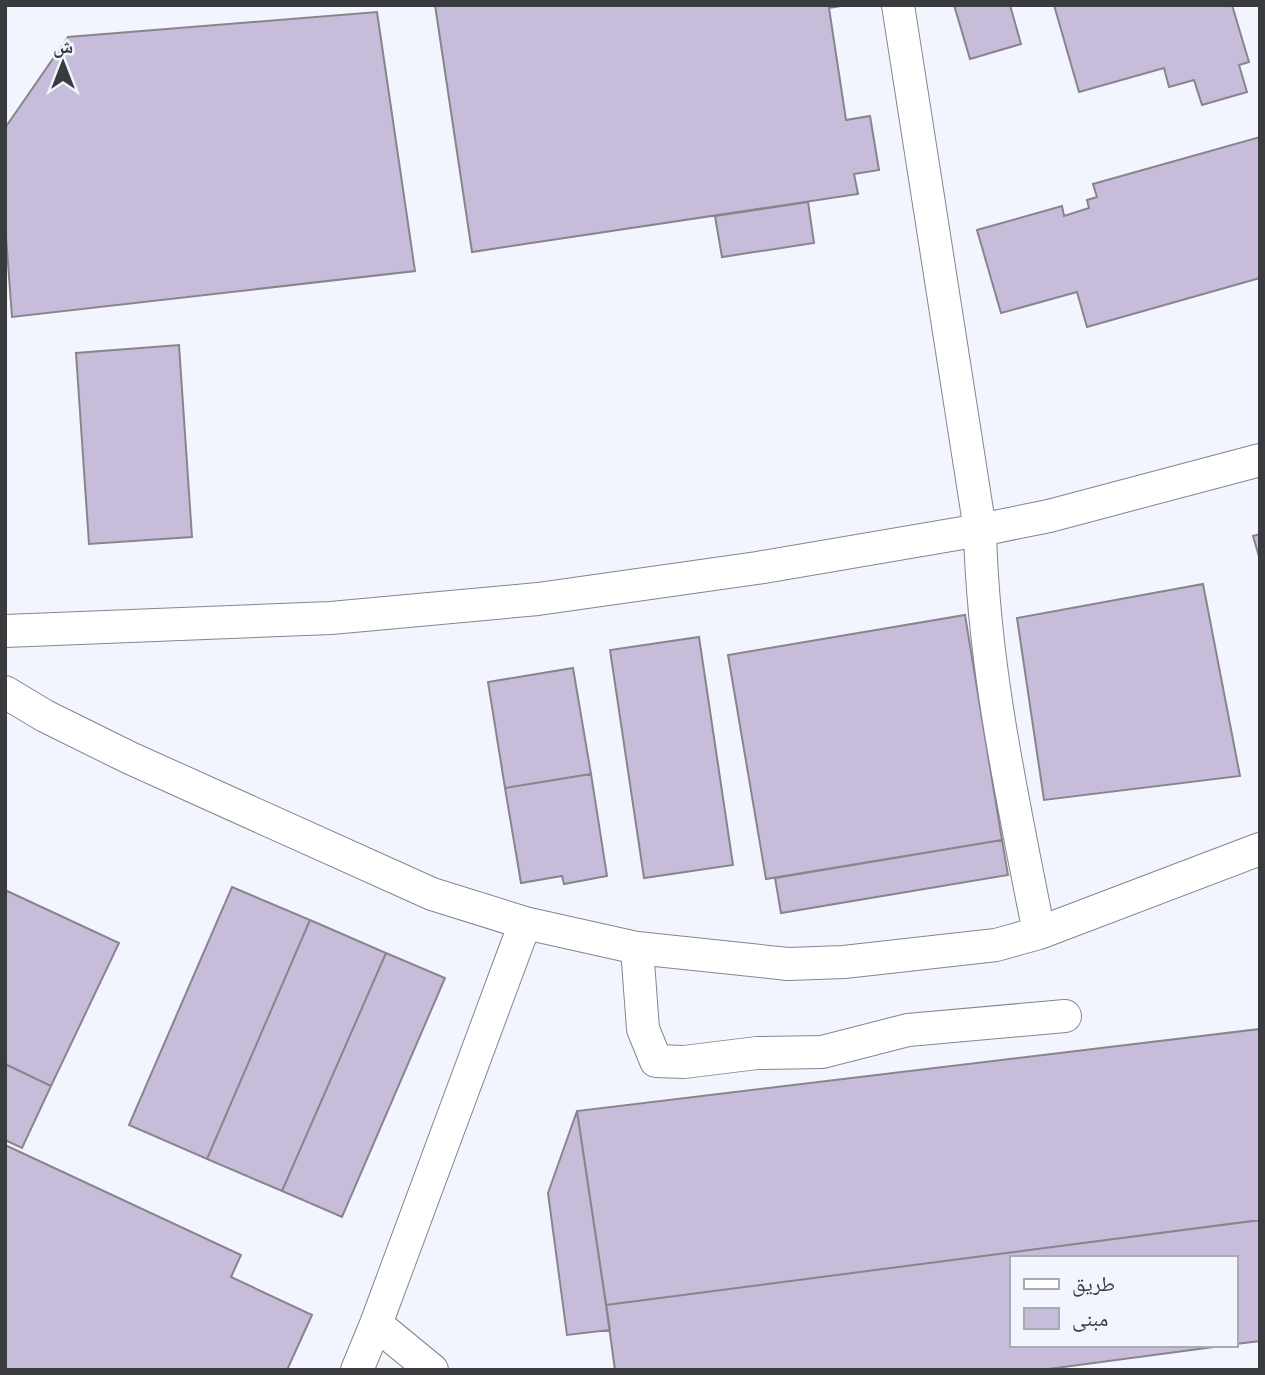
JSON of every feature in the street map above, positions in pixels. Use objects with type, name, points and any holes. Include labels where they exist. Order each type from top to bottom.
[{"type":"street","points":[[898,5],[980,530],[980,563],[989,654],[1040,933]]},
{"type":"street","points":[[5,631],[331,618],[538,599],[757,568],[980,530],[1049,516],[1260,460]]},
{"type":"street","points":[[5,692],[45,716],[130,758],[432,894],[525,923],[637,948],[788,964],[844,962],[996,945],[1040,933],[1260,849]]},
{"type":"street","points":[[356,1370],[376,1324],[525,923]]},
{"type":"street","points":[[637,948],[643,1029],[656,1061],[684,1062],[757,1053],[822,1052],[908,1030],[1065,1016]]},
{"type":"street","points":[[376,1324],[432,1370]]},
{"type":"building","points":[[435,5],[846,5],[829,8],[846,120],[870,116],[879,170],[854,174],[858,194],[472,252]]},
{"type":"building","points":[[954,5],[1010,5],[1021,44],[970,59]]},
{"type":"building","points":[[1054,5],[1232,5],[1249,62],[1239,65],[1247,92],[1202,105],[1194,80],[1169,87],[1164,68],[1079,92]]},
{"type":"building","points":[[377,12],[415,271],[12,317],[5,223],[5,128],[68,37]]},
{"type":"building","points":[[1260,137],[1260,278],[1087,327],[1077,292],[1001,313],[977,230],[1062,206],[1064,216],[1089,208],[1087,200],[1097,197],[1093,184]]},
{"type":"building","points":[[808,202],[814,243],[722,257],[715,216]]},
{"type":"building","points":[[179,345],[192,537],[89,544],[76,353]]},
{"type":"building","points":[[1260,534],[1260,560],[1253,536]]},
{"type":"building","points":[[1203,584],[1240,776],[1044,800],[1017,618]]},
{"type":"building","points":[[965,615],[1002,840],[766,879],[728,655]]},
{"type":"building","points":[[699,637],[733,865],[644,878],[610,650]]},
{"type":"building","points":[[573,668],[591,774],[505,788],[488,682]]},
{"type":"building","points":[[591,774],[607,876],[564,884],[562,876],[521,883],[505,788]]},
{"type":"building","points":[[1002,840],[1008,875],[781,913],[775,878]]},
{"type":"building","points":[[232,887],[310,920],[207,1159],[129,1125]]},
{"type":"building","points":[[5,890],[119,943],[51,1086],[5,1064]]},
{"type":"building","points":[[310,920],[386,953],[282,1191],[207,1159]]},
{"type":"building","points":[[386,953],[445,978],[342,1217],[282,1191]]},
{"type":"building","points":[[1260,1029],[1260,1220],[606,1305],[577,1111]]},
{"type":"building","points":[[5,1064],[51,1086],[22,1148],[5,1140]]},
{"type":"building","points":[[577,1111],[610,1330],[567,1335],[548,1193]]},
{"type":"building","points":[[5,1145],[241,1255],[231,1277],[312,1315],[287,1370],[5,1370]]},
{"type":"building","points":[[1260,1220],[1260,1341],[1237,1344],[1237,1256],[1010,1256],[1010,1347],[1214,1347],[1041,1370],[615,1370],[606,1305]]}]
